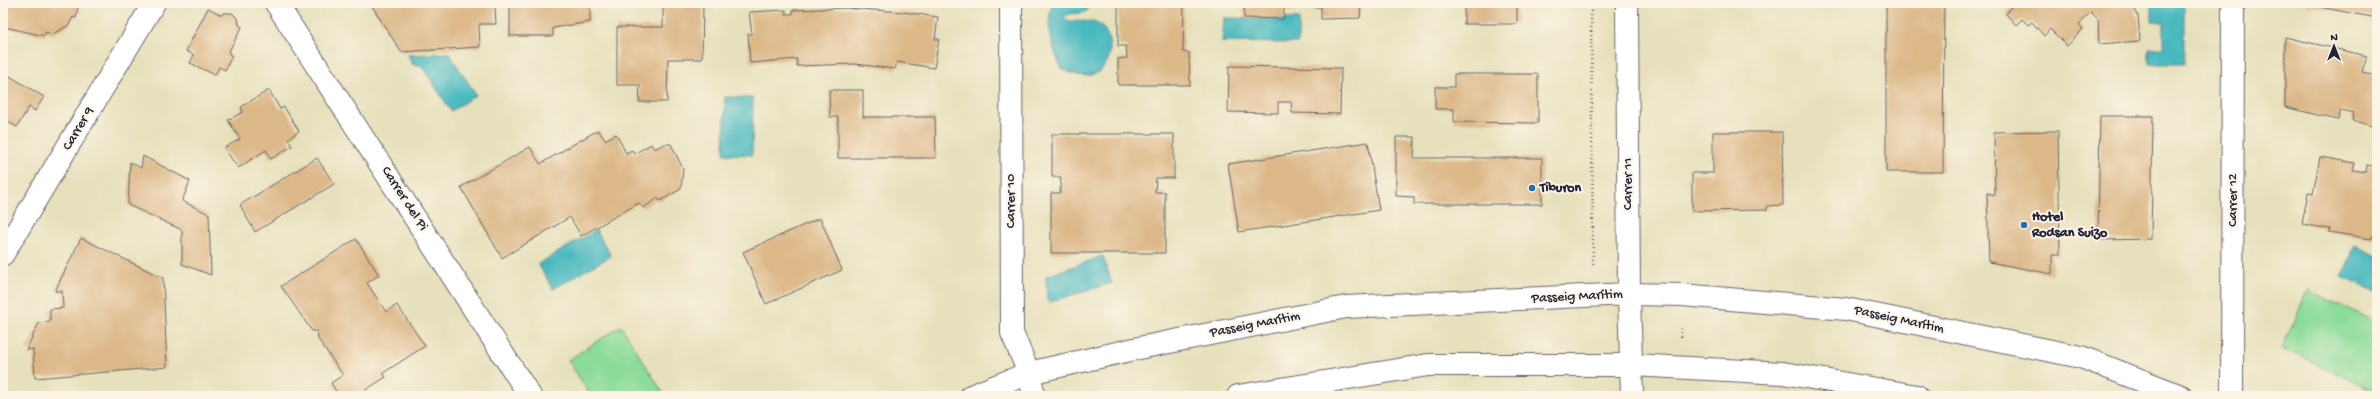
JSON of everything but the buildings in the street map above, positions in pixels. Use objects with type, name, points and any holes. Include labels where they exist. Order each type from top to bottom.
[{"type":"street","name":"Carrer 9","points":[[3,254],[154,3]]},
{"type":"street","name":"Carrer del Pi","points":[[276,3],[530,396]]},
{"type":"street","name":"Carrer 10","points":[[1010,3],[1012,332],[1029,373],[1034,396]]},
{"type":"street","name":"Carrer 11","points":[[1627,3],[1629,294],[1632,396]]},
{"type":"street","name":"Carrer 12","points":[[2232,396],[2233,3]]},
{"type":"street","name":"Passeig Marítim","points":[[971,396],[1029,373],[1139,348],[1346,307],[1629,294],[1682,295],[1846,309],[2080,357],[2181,396]]},
{"type":"street","points":[[1238,396],[1428,365],[1632,365],[1783,373],[1917,396]]},
{"type":"path","points":[[1591,3],[1593,263]]},
{"type":"path","points":[[1680,368],[1682,295]]},
{"type":"green space","points":[[2308,290],[2377,322],[2377,392],[2282,348]]},
{"type":"green space","points":[[621,326],[665,396],[591,396],[568,360]]},
{"type":"water","points":[[1053,3],[1090,3],[1089,8],[1083,13],[1067,15],[1064,18],[1073,21],[1094,22],[1104,29],[1109,41],[1110,54],[1105,66],[1100,71],[1086,76],[1078,75],[1062,69],[1051,37],[1049,19]]},
{"type":"water","points":[[2152,3],[2184,3],[2184,64],[2149,64],[2149,49],[2164,48],[2164,21],[2152,21]]},
{"type":"water","points":[[1224,18],[1299,19],[1298,43],[1222,42]]},
{"type":"water","points":[[449,53],[476,95],[451,111],[421,65],[413,65],[408,55]]},
{"type":"water","points":[[725,97],[753,98],[752,155],[724,154]]},
{"type":"water","points":[[596,230],[611,256],[553,289],[538,264]]},
{"type":"water","points":[[2355,246],[2377,256],[2377,292],[2342,277]]},
{"type":"water","points":[[1103,256],[1112,283],[1050,302],[1047,300],[1046,276]]},
{"type":"place","name":"Tiburon","points":[[1532,188]]},
{"type":"place","name":"Hotel Rodsan Suizo","points":[[2024,225]]}]
